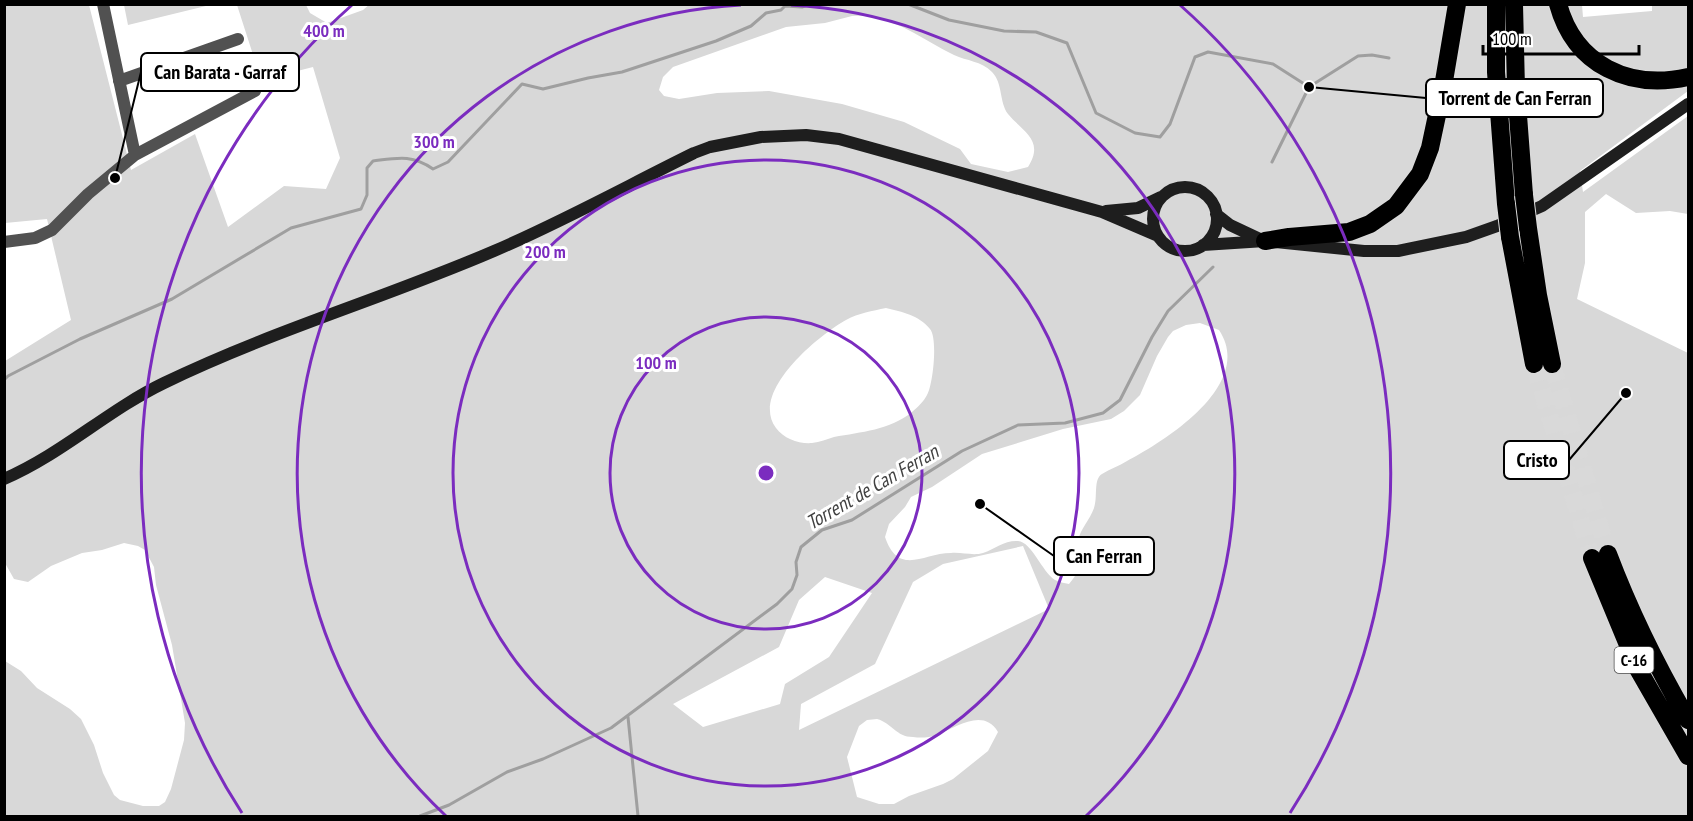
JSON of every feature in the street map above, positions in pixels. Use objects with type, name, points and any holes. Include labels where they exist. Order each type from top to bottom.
[{"type":"highway","points":[[1265,241],[1349,232],[1370,224],[1396,206],[1420,174],[1430,148],[1457,4]]},
{"type":"highway","points":[[1496,4],[1496,72],[1510,237],[1543,364],[1538,295],[1524,195],[1516,100],[1514,4]]},
{"type":"highway","points":[[1558,4],[1574,37],[1591,57],[1607,69],[1619,75],[1645,81],[1669,81],[1689,77]]},
{"type":"highway","name":"C-16","points":[[1689,720],[1655,661],[1620,584],[1600,556],[1638,669],[1689,756]]},
{"type":"main road","points":[[1162,197],[1154,209],[1155,232],[1166,245],[1176,250],[1188,251],[1203,245],[1265,241],[1381,251],[1428,246],[1466,237],[1542,206],[1689,104]]},
{"type":"main road","points":[[4,479],[40,462],[119,408],[163,383],[238,351],[493,251],[710,147],[789,134],[822,136],[1102,212],[1158,236]]},
{"type":"main road","points":[[1102,212],[1138,208],[1178,188],[1192,188],[1207,197],[1216,214],[1230,225],[1265,241]]},
{"type":"main road","points":[[1203,245],[1214,232],[1216,214]]},
{"type":"street","points":[[103,4],[135,155]]},
{"type":"street","points":[[119,81],[238,39]]},
{"type":"street","points":[[4,242],[35,238],[52,230],[88,194],[135,155],[255,91]]},
{"type":"shaded area","points":[[124,4],[210,5],[128,25]]},
{"type":"shaded area","points":[[370,4],[1553,5],[1601,70],[1688,81],[1688,91],[1580,171],[1583,192],[1688,116],[1688,214],[1670,211],[1636,213],[1606,194],[1585,212],[1585,263],[1577,299],[1688,353],[1688,816],[5,816],[5,661],[21,671],[37,688],[70,709],[81,719],[94,745],[103,773],[114,795],[120,800],[143,806],[159,806],[165,802],[171,789],[184,740],[185,723],[172,645],[156,585],[154,567],[145,550],[124,543],[82,553],[51,566],[28,582],[14,579],[5,563],[5,361],[71,320],[47,219],[5,223],[5,5],[89,5],[131,170],[195,134],[228,227],[284,186],[326,189],[340,158],[313,67],[266,79],[256,64],[237,5],[306,5],[310,13],[327,23],[363,10]],"holes":[[[852,16],[880,19],[905,28],[954,55],[988,68],[998,82],[1005,109],[1033,143],[1033,158],[1028,167],[1008,172],[971,164],[960,149],[904,122],[842,104],[769,91],[717,93],[679,99],[664,96],[659,90],[663,77],[673,67],[786,27],[825,23]],[[886,308],[915,317],[926,324],[934,342],[934,362],[927,395],[914,410],[903,418],[875,429],[812,443],[802,443],[787,438],[776,428],[770,414],[772,398],[779,382],[791,366],[820,338],[834,327],[861,314]],[[1200,323],[1219,330],[1227,350],[1225,370],[1216,390],[1183,425],[1144,452],[1099,476],[1094,508],[1078,541],[1079,568],[1069,584],[1057,581],[1050,576],[1028,546],[1018,541],[1004,543],[979,554],[941,554],[913,560],[905,560],[891,549],[885,537],[889,524],[911,497],[932,487],[982,454],[1063,429],[1111,419],[1124,411],[1140,395],[1157,356],[1173,331],[1186,325]],[[1023,546],[1049,609],[799,730],[801,704],[875,664],[913,582],[943,564]],[[825,577],[872,593],[829,657],[785,684],[780,704],[703,727],[673,704],[779,647],[799,600]],[[877,719],[902,735],[924,738],[977,720],[985,721],[998,732],[988,751],[953,779],[894,804],[879,804],[857,797],[847,757],[859,726],[867,720]]]},
{"type":"shaded area","points":[[1567,5],[1582,5],[1583,17],[1652,11],[1652,5],[1688,5],[1688,71],[1655,75],[1629,71],[1596,54],[1574,26]]},
{"type":"waterway","points":[[4,380],[80,339],[172,299],[291,228],[361,209],[367,195],[367,168],[373,161],[411,159],[433,169],[448,162],[522,84],[543,89],[622,72],[716,41],[751,26],[766,13],[781,10],[785,6],[802,7],[810,4]]},
{"type":"waterway","name":"Torrent de Can Ferran","points":[[908,4],[949,20],[1004,31],[1036,32],[1067,43],[1096,113],[1135,133],[1160,137],[1170,124],[1195,57],[1208,52],[1273,64],[1309,87],[1358,56],[1372,55],[1389,58]]},
{"type":"waterway","points":[[1272,162],[1309,87]]},
{"type":"waterway","name":"Torrent de Can Ferran","points":[[420,816],[449,805],[507,772],[543,759],[611,728],[777,604],[792,589],[797,575],[796,562],[801,547],[822,530],[852,520],[962,451],[1018,425],[1065,423],[1103,413],[1120,400],[1168,311],[1213,267]]},
{"type":"waterway","points":[[628,717],[638,816]]},
{"type":"tunnel","points":[[1534,364],[1592,558]]},
{"type":"tunnel","points":[[1552,364],[1608,554]]},
{"type":"place","name":"Torrent de Can Ferran","points":[[1309,87]]},
{"type":"place","name":"Can Barata - Garraf","points":[[115,178]]},
{"type":"place","name":"Cristo","points":[[1626,393]]},
{"type":"place","name":"Can Ferran","points":[[980,504]]}]
